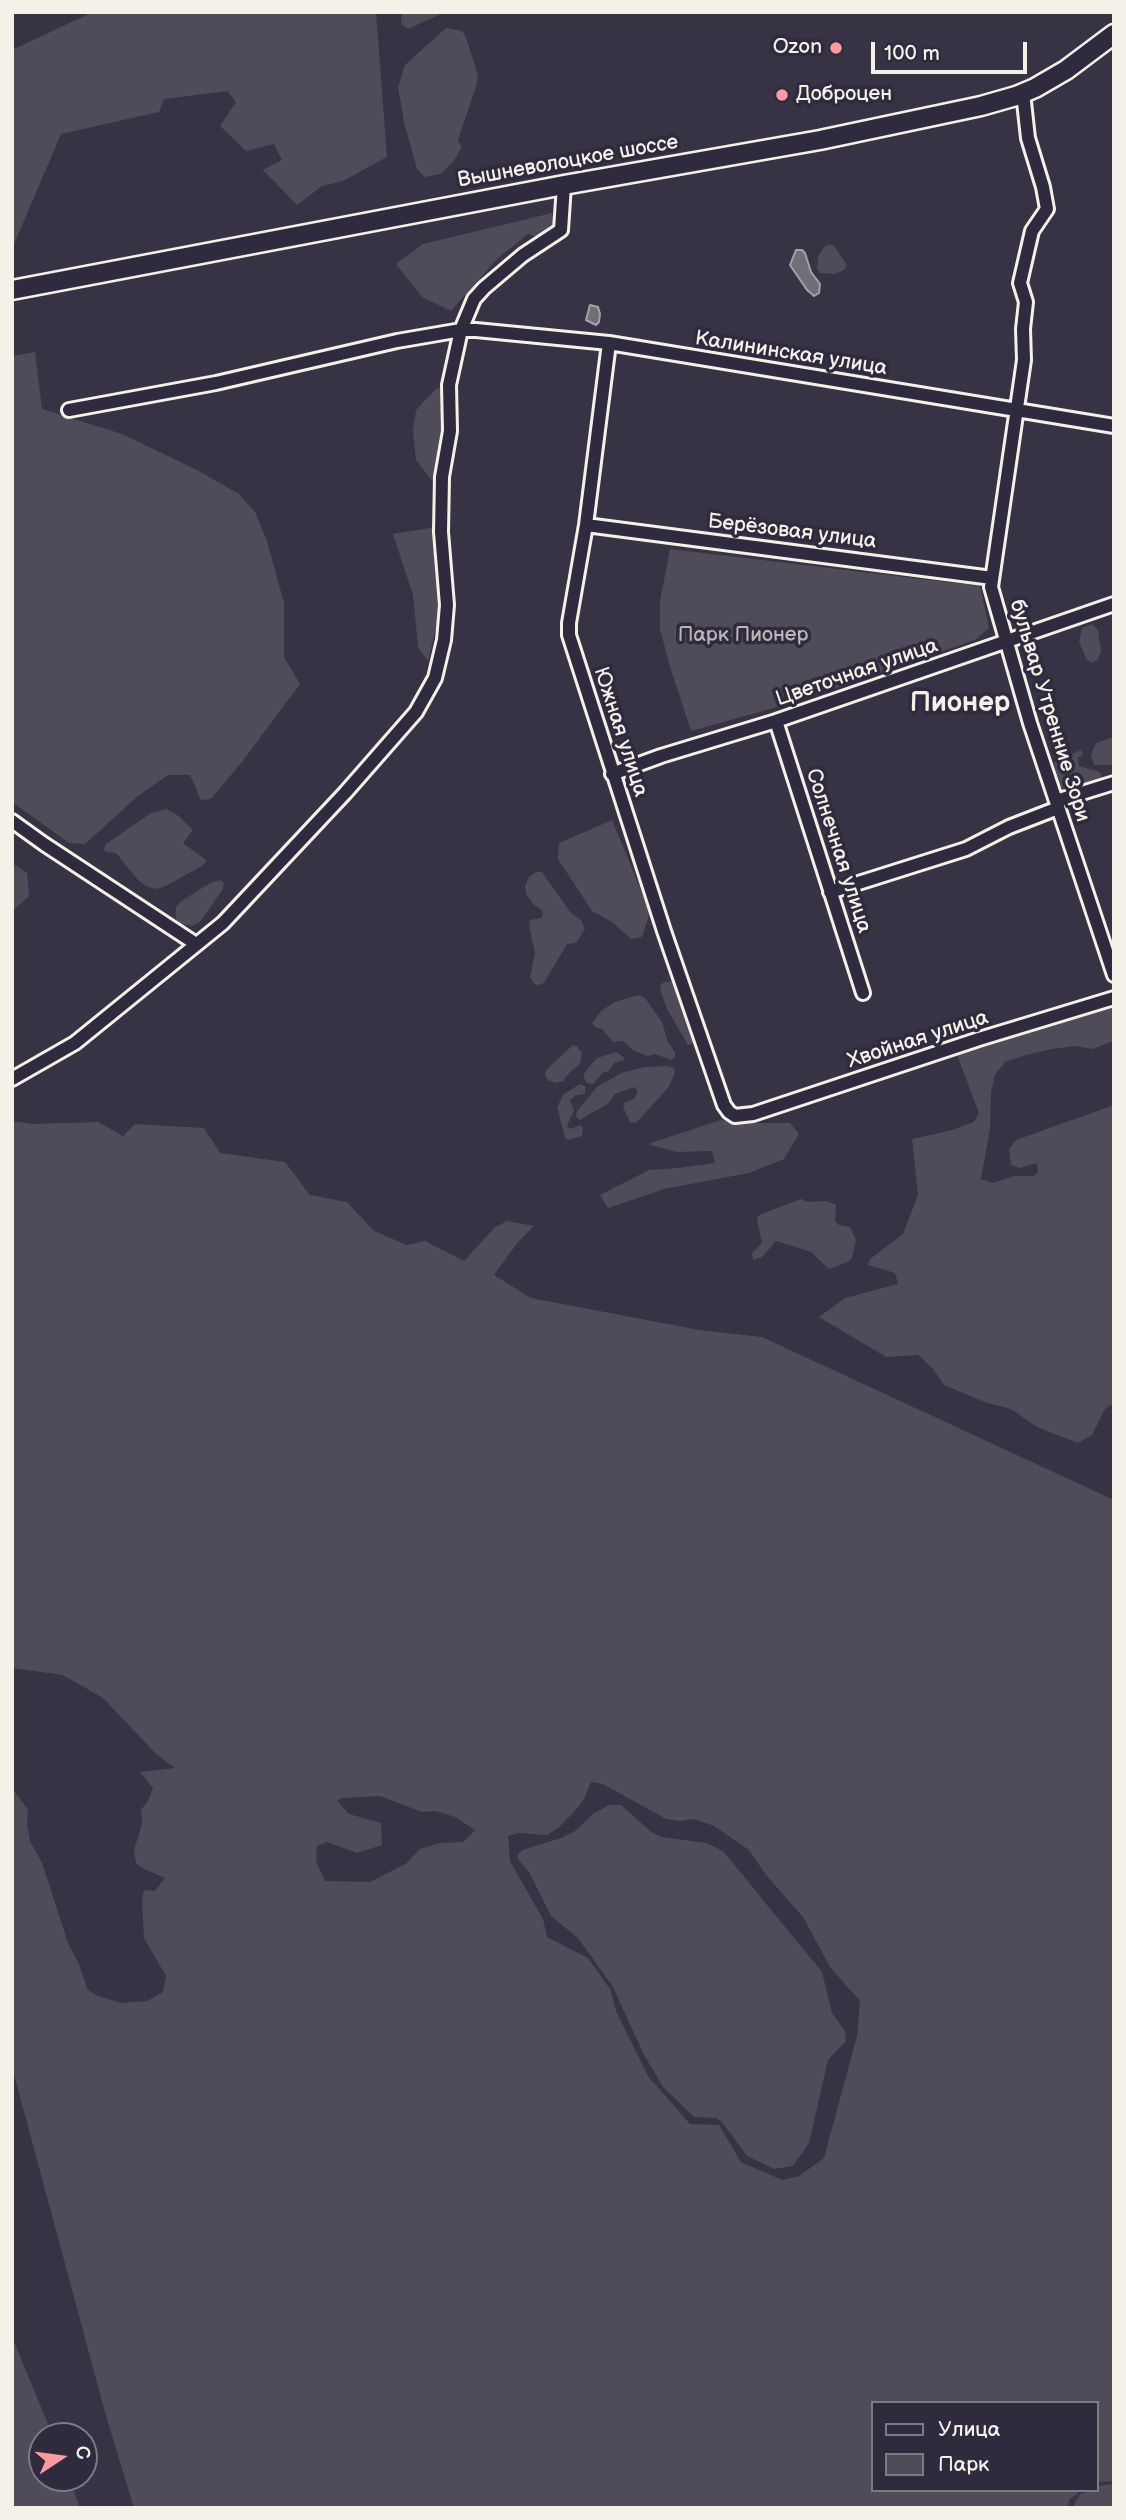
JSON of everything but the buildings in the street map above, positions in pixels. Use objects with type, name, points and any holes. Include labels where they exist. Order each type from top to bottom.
[{"type":"main road","name":"Вышневолоцкое шоссе","points":[[12,290],[564,185],[820,140],[981,106],[1023,93],[1066,70],[1114,34]]},
{"type":"street","name":"бульвар Утренние Зори","points":[[1023,93],[1028,138],[1047,209],[1032,231],[1020,283],[1026,302],[1024,360],[991,587],[1057,805],[1114,975]]},
{"type":"street","points":[[12,1079],[75,1043],[223,923],[345,793],[416,712],[435,678],[444,640],[447,605],[441,532],[442,477],[450,430],[449,385],[461,330],[474,299],[484,288],[523,255],[561,230],[564,185]]},
{"type":"street","name":"Калининская улица","points":[[69,410],[216,383],[397,341],[461,330],[609,343],[1114,426]]},
{"type":"street","name":"Южная улица","points":[[609,343],[569,635],[612,774],[724,1105],[734,1116]]},
{"type":"street","name":"Берёзовая улица","points":[[586,525],[992,578]]},
{"type":"street","name":"Цветочная улица","points":[[612,774],[776,721],[1114,604]]},
{"type":"street","name":"Солнечная улица","points":[[776,721],[863,993]]},
{"type":"street","points":[[830,892],[966,849],[1057,805],[1114,783]]},
{"type":"street","points":[[12,821],[196,944]]},
{"type":"street","name":"Хвойная улица","points":[[734,1116],[753,1114],[979,1039],[1114,998]]},
{"type":"green space","points":[[93,12],[376,12],[387,157],[343,181],[322,186],[297,205],[263,170],[282,160],[274,144],[246,151],[220,126],[236,102],[227,91],[164,99],[159,112],[61,134],[12,249],[12,50]]},
{"type":"green space","points":[[402,12],[445,12],[408,29],[401,24]]},
{"type":"green space","points":[[446,28],[462,31],[466,37],[478,76],[458,140],[462,147],[453,162],[440,174],[425,177],[417,169],[398,87],[405,65]]},
{"type":"green space","points":[[552,213],[554,226],[537,237],[528,234],[498,258],[451,311],[422,297],[396,264],[423,244]]},
{"type":"green space","points":[[829,244],[834,246],[847,265],[844,270],[834,274],[820,273],[817,269],[818,257]]},
{"type":"green space","points":[[35,352],[42,409],[122,434],[195,469],[239,494],[255,512],[267,541],[284,603],[284,657],[300,684],[211,799],[201,800],[190,775],[168,775],[138,796],[85,844],[69,843],[12,802],[12,356]]},
{"type":"green space","points":[[447,385],[448,430],[433,482],[416,460],[413,431],[416,410],[436,389]]},
{"type":"green space","points":[[436,527],[443,599],[428,661],[418,647],[413,595],[393,534]]},
{"type":"green space","name":"Парк Пионер","points":[[670,549],[980,586],[989,628],[975,640],[795,702],[691,731],[660,629],[660,601]]},
{"type":"green space","points":[[1092,624],[1098,630],[1101,652],[1097,660],[1091,663],[1086,659],[1079,641],[1082,628]]},
{"type":"green space","points":[[1114,737],[1114,765],[1094,765],[1091,755],[1096,743]]},
{"type":"green space","points":[[1081,750],[1083,754],[1078,758],[1079,766],[1100,772],[1102,778],[1068,789],[1062,788],[1057,780],[1054,762]]},
{"type":"green space","points":[[166,809],[193,830],[183,843],[207,861],[157,889],[139,881],[116,853],[106,852],[104,849],[106,844],[151,813]]},
{"type":"green space","points":[[612,820],[650,912],[642,937],[631,939],[612,922],[592,911],[558,859],[559,843]]},
{"type":"green space","points":[[12,863],[27,873],[29,896],[12,912]]},
{"type":"green space","points":[[536,872],[542,872],[571,913],[581,920],[585,929],[576,943],[567,944],[544,983],[538,985],[534,984],[530,977],[535,953],[529,926],[530,920],[541,918],[543,914],[526,894],[525,886],[529,877]]},
{"type":"green space","points":[[220,880],[224,883],[223,889],[201,921],[192,926],[180,924],[176,920],[176,907],[180,902],[210,883]]},
{"type":"green space","points":[[672,981],[679,990],[700,1041],[688,1045],[667,1009],[660,989],[662,983]]},
{"type":"green space","points":[[638,995],[645,998],[662,1022],[668,1042],[675,1052],[675,1057],[671,1060],[634,1051],[623,1041],[613,1042],[602,1029],[592,1023],[602,1010],[615,1002]]},
{"type":"green space","points":[[1114,1003],[1114,1041],[1092,1049],[1075,1046],[1026,1055],[1005,1062],[995,1075],[991,1092],[990,1128],[981,1179],[993,1183],[1014,1176],[1034,1176],[1038,1172],[1037,1163],[1019,1168],[1011,1165],[1009,1149],[1016,1140],[1114,1105],[1114,1403],[1105,1409],[1092,1435],[1078,1443],[1037,1427],[1011,1409],[987,1403],[944,1385],[933,1369],[918,1355],[886,1357],[819,1317],[845,1298],[898,1284],[895,1273],[868,1265],[870,1259],[903,1234],[918,1195],[912,1139],[974,1122],[979,1113],[957,1055]]},
{"type":"green space","points":[[573,1045],[582,1053],[580,1064],[563,1081],[555,1083],[548,1080],[546,1070]]},
{"type":"green space","points":[[616,1052],[625,1058],[624,1060],[614,1063],[608,1072],[603,1072],[593,1084],[587,1083],[584,1073],[597,1058]]},
{"type":"green space","points":[[645,1067],[674,1068],[675,1073],[668,1088],[636,1123],[630,1122],[623,1107],[625,1102],[634,1099],[638,1091],[635,1087],[615,1094],[609,1103],[580,1120],[576,1117],[577,1111],[597,1087],[621,1073]]},
{"type":"green space","points":[[580,1084],[585,1086],[585,1094],[576,1095],[570,1100],[574,1110],[567,1126],[570,1129],[581,1125],[582,1136],[568,1140],[557,1107],[564,1094]]},
{"type":"green space","points":[[721,1120],[738,1123],[790,1123],[799,1134],[784,1159],[749,1173],[664,1189],[608,1208],[600,1195],[649,1170],[715,1163],[712,1151],[676,1152],[648,1144]]},
{"type":"green space","points":[[12,1121],[32,1124],[98,1122],[123,1136],[135,1124],[204,1128],[220,1153],[285,1162],[310,1195],[347,1202],[374,1231],[407,1245],[425,1241],[464,1261],[494,1228],[507,1221],[534,1226],[518,1242],[494,1275],[531,1298],[699,1330],[762,1337],[1114,1500],[1114,2481],[1098,2482],[1098,2401],[870,2401],[870,2492],[1079,2492],[1069,2500],[1068,2508],[134,2508],[106,2416],[12,2067],[12,1788],[28,1810],[30,1841],[42,1863],[68,1943],[88,1990],[121,2003],[147,2001],[163,1992],[166,1976],[144,1938],[142,1901],[144,1890],[155,1891],[165,1878],[136,1863],[134,1850],[142,1824],[141,1810],[153,1788],[140,1772],[175,1768],[157,1755],[103,1698],[63,1675],[12,1668]],"holes":[[[591,1782],[603,1784],[666,1819],[694,1819],[714,1826],[749,1850],[766,1875],[803,1917],[830,1967],[860,2001],[857,2036],[824,2158],[799,2176],[782,2180],[741,2162],[719,2125],[690,2124],[648,2076],[616,2011],[610,1989],[588,1958],[547,1937],[543,1919],[510,1861],[508,1836],[518,1833],[547,1835],[576,1810]],[[380,1796],[422,1812],[436,1811],[455,1817],[475,1830],[463,1842],[440,1843],[420,1849],[407,1863],[370,1882],[325,1881],[316,1861],[317,1846],[327,1842],[357,1853],[382,1845],[381,1823],[349,1814],[337,1801],[342,1798]]]},
{"type":"green space","points":[[801,1199],[808,1202],[827,1201],[836,1205],[835,1221],[839,1225],[850,1227],[856,1240],[852,1258],[848,1262],[829,1269],[811,1252],[776,1241],[762,1257],[753,1260],[752,1253],[762,1243],[757,1220],[759,1215]]},
{"type":"green space","points":[[609,1805],[621,1805],[650,1831],[661,1837],[706,1843],[723,1851],[822,1972],[832,2013],[845,2031],[846,2041],[828,2060],[809,2143],[793,2166],[774,2169],[747,2156],[721,2121],[716,2118],[694,2117],[663,2087],[644,2055],[613,1987],[578,1938],[551,1916],[529,1872],[518,1859],[518,1854],[523,1850],[575,1831],[593,1814]]},
{"type":"green space","points":[[12,2337],[47,2422],[28,2422],[28,2492],[74,2492],[80,2508],[12,2508]]},
{"type":"green space","points":[[1114,2484],[1114,2508],[1072,2508],[1080,2494],[1098,2492],[1099,2486]]},
{"type":"shaded area","points":[[796,250],[805,253],[811,272],[820,284],[819,293],[814,296],[790,265]]},
{"type":"shaded area","points":[[590,305],[598,307],[600,314],[596,325],[586,320]]},
{"type":"place","name":"Ozon","points":[[836,48]]},
{"type":"place","name":"Доброцен","points":[[782,95]]},
{"type":"district","name":"Пионер","points":[[960,704]]}]
